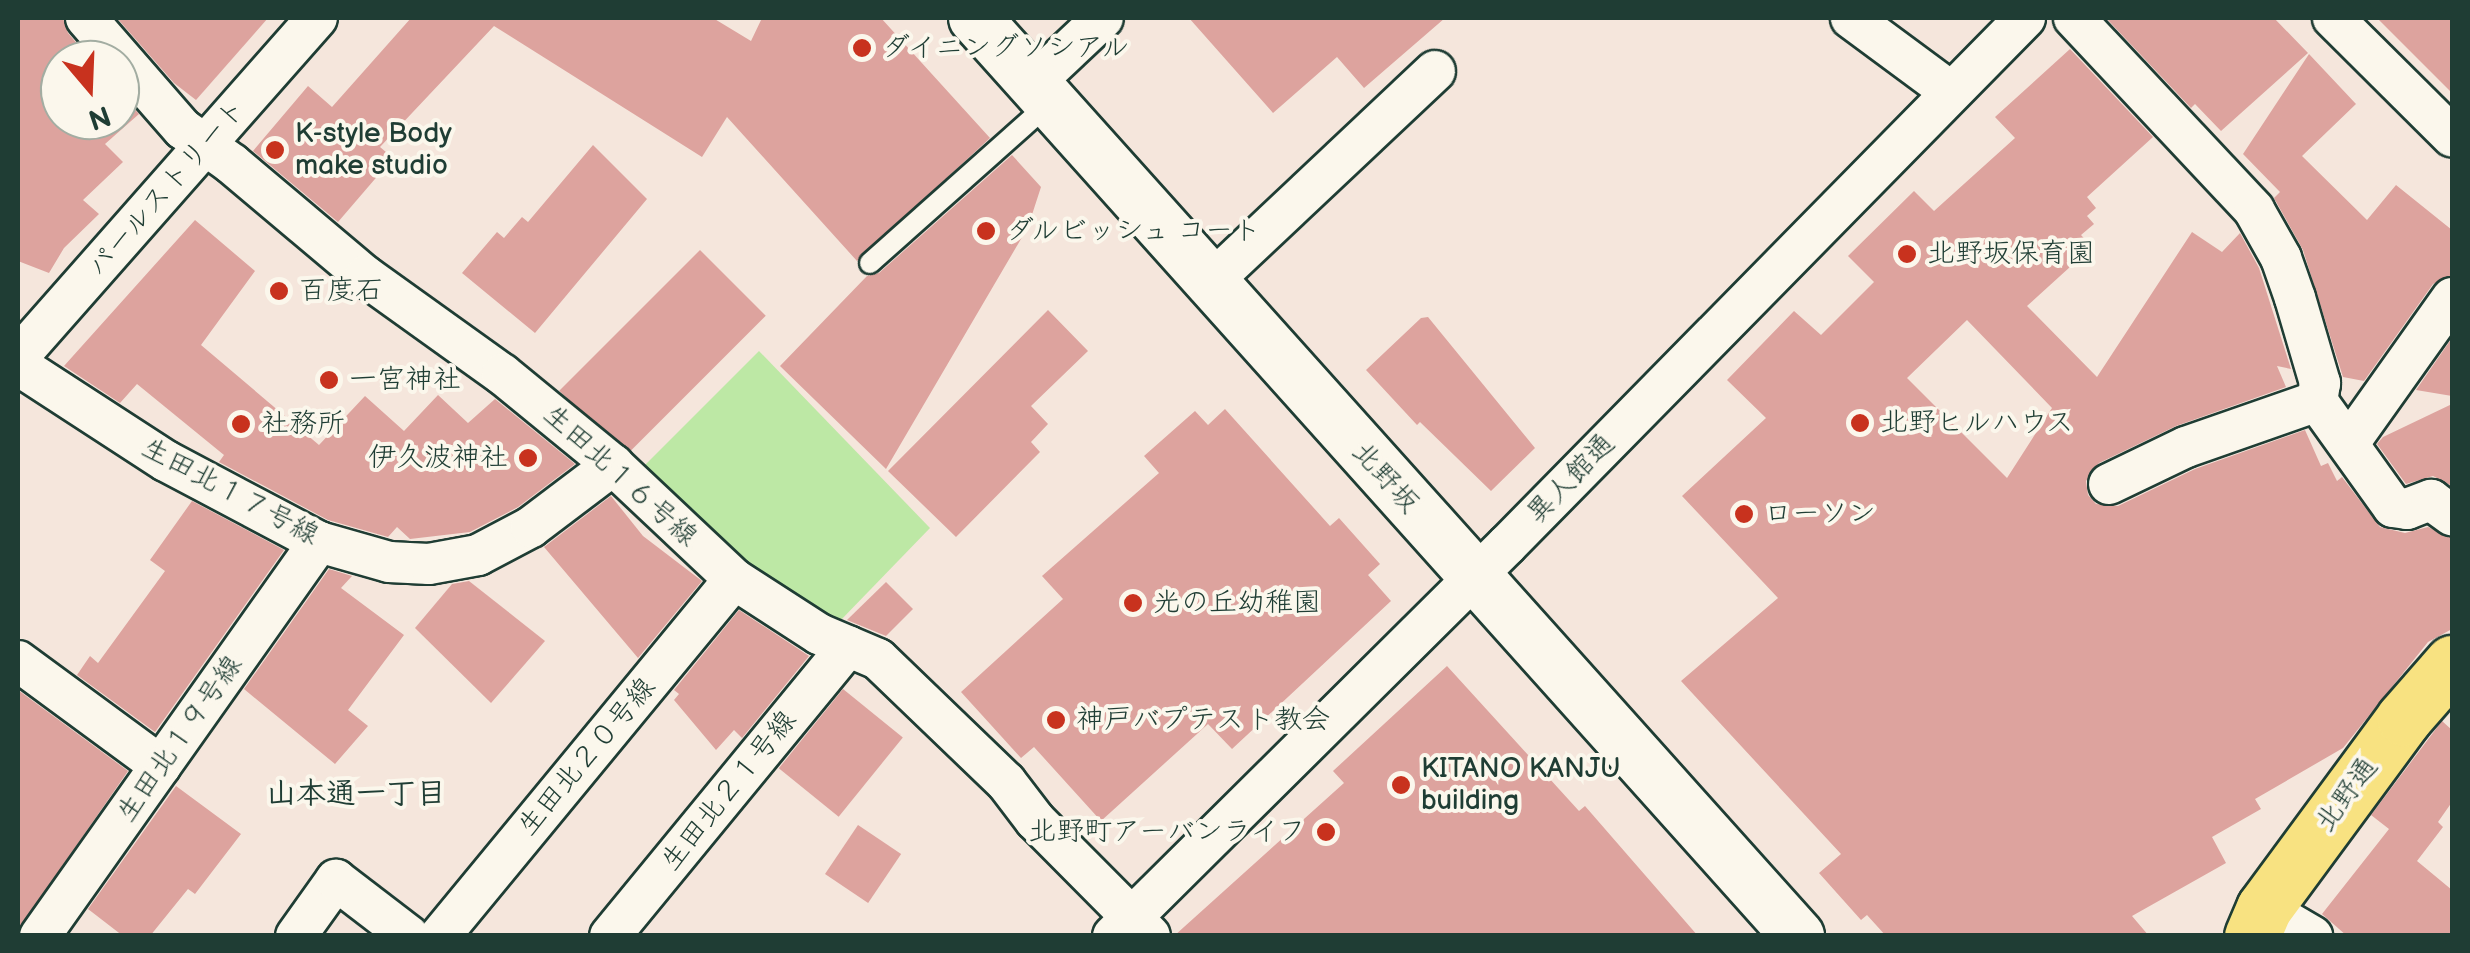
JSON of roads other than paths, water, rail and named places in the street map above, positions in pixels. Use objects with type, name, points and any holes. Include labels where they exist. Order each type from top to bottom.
[{"type":"main road","name":"北野通","points":[[2258,922],[2404,718],[2452,663]]},
{"type":"street","name":"生田北１６号線","points":[[86,18],[183,129],[365,276],[502,374],[613,465],[734,579],[819,634],[878,659],[1006,782],[1034,820],[1132,929]]},
{"type":"street","name":"パールストリート","points":[[18,357],[317,18]]},
{"type":"street","name":"北野坂","points":[[975,18],[1798,936]]},
{"type":"street","points":[[1043,91],[1103,18]]},
{"type":"street","points":[[1850,18],[1951,92]]},
{"type":"street","name":"異人館通","points":[[1132,929],[2025,18]]},
{"type":"street","points":[[2074,18],[2254,210],[2281,258],[2295,298],[2320,383],[2317,402],[2394,507],[2407,509],[2431,500],[2452,515]]},
{"type":"street","points":[[2333,18],[2452,136]]},
{"type":"street","points":[[1210,282],[1436,71]]},
{"type":"street","points":[[2349,443],[2452,298]]},
{"type":"street","name":"生田北１７号線","points":[[18,365],[166,461],[319,542],[388,562],[428,564],[478,555],[530,527],[613,465]]},
{"type":"street","points":[[2109,484],[2186,447],[2317,402]]},
{"type":"street","name":"生田北１９号線","points":[[40,936],[319,542]]},
{"type":"street","name":"生田北２０号線","points":[[440,936],[734,579]]},
{"type":"street","name":"生田北２１号線","points":[[610,936],[848,646]]},
{"type":"street","points":[[18,661],[161,766]]},
{"type":"street","points":[[296,936],[336,880],[409,936]]},
{"type":"street","points":[[2258,922],[2312,936]]},
{"type":"lane","points":[[870,264],[1043,91]]},
{"type":"place","name":"ダイニングソシアル","points":[[862,48]]},
{"type":"place","name":"K-style Body make studio","points":[[275,150]]},
{"type":"place","name":"ダルビッシュ コート","points":[[986,231]]},
{"type":"place","name":"北野坂保育園","points":[[1907,254]]},
{"type":"place","name":"百度石","points":[[279,291]]},
{"type":"place","name":"一宮神社","points":[[329,380]]},
{"type":"place","name":"北野ヒルハウス","points":[[1860,423]]},
{"type":"place","name":"社務所","points":[[241,424]]},
{"type":"place","name":"伊久波神社","points":[[528,458]]},
{"type":"place","name":"ローソン","points":[[1744,514]]},
{"type":"place","name":"光の丘幼稚園","points":[[1133,603]]},
{"type":"place","name":"神戸バプテスト教会","points":[[1056,720]]},
{"type":"place","name":"KITANO KANJU building","points":[[1401,785]]},
{"type":"place","name":"北野町アーバンライフ","points":[[1326,832]]},
{"type":"district","name":"山本通一丁目","points":[[356,794]]}]
